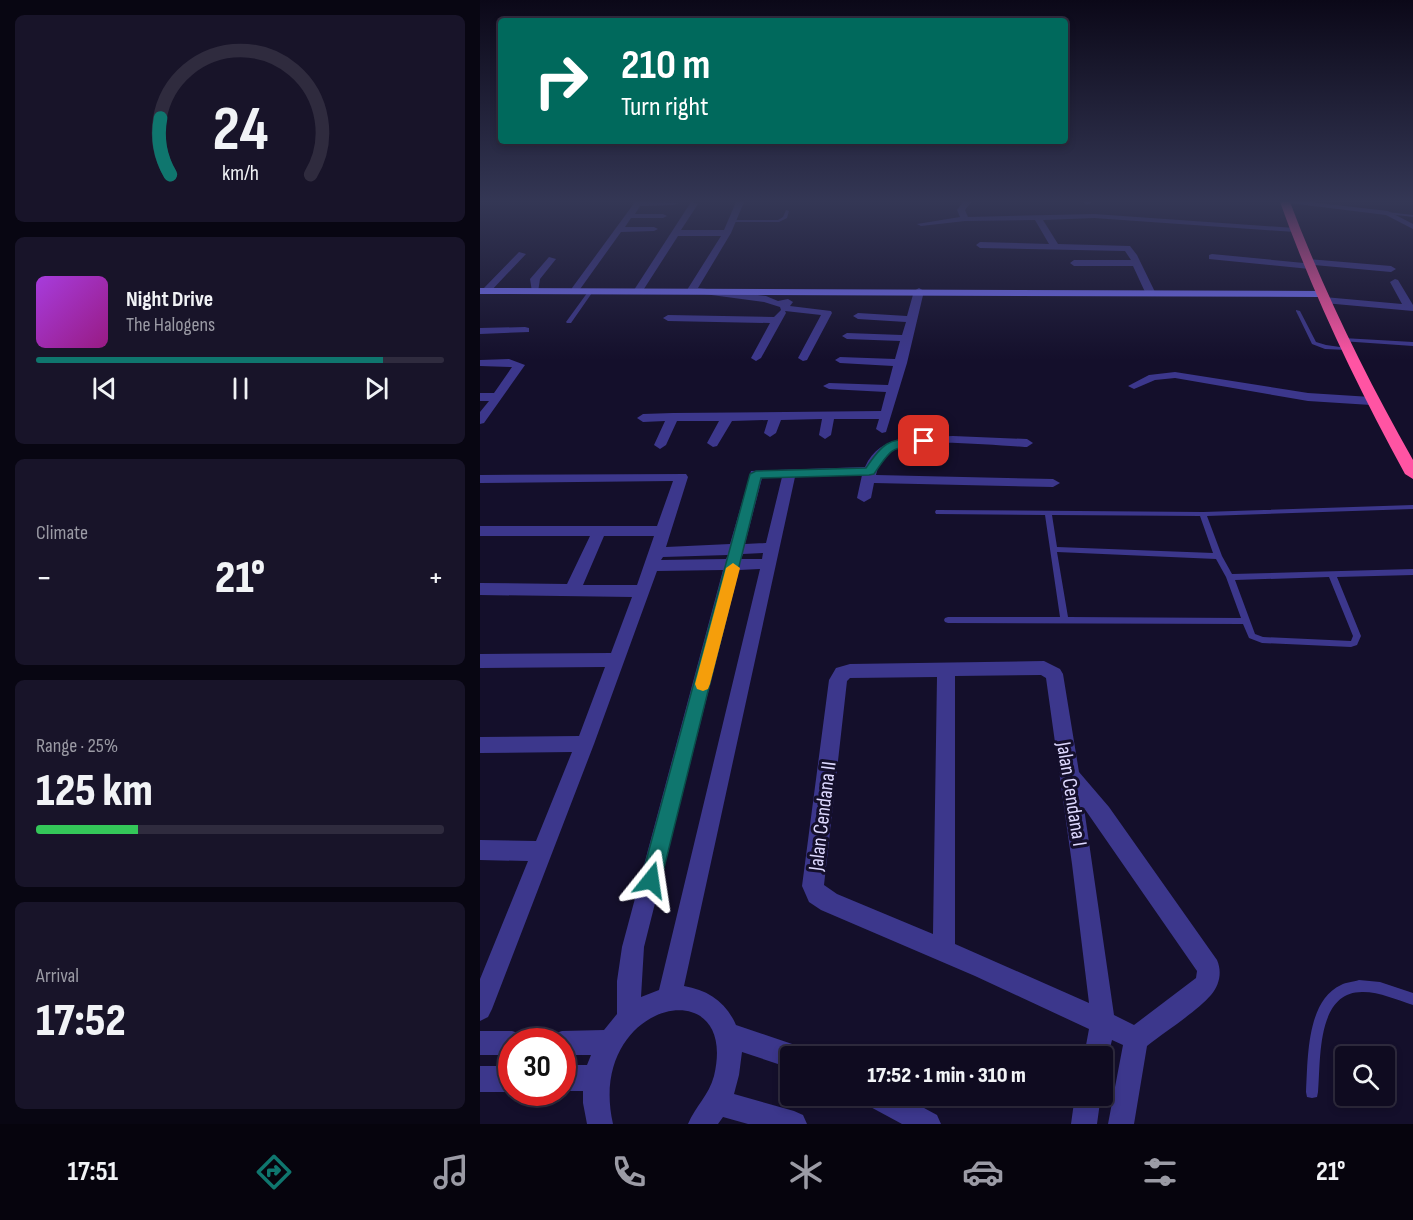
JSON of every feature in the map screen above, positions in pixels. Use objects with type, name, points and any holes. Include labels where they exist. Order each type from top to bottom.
[{"type":"highway","points":[[1305,254],[1343,345],[1371,401],[1413,474]]},
{"type":"street","points":[[483,291],[522,254]]},
{"type":"street","points":[[575,290],[601,254]]},
{"type":"street","points":[[639,290],[662,254]]},
{"type":"street","points":[[692,290],[714,254]]},
{"type":"street","points":[[1132,254],[1150,292]]},
{"type":"street","points":[[1212,257],[1391,269]]},
{"type":"street","points":[[535,290],[535,279],[552,259]]},
{"type":"street","points":[[1074,263],[1136,263]]},
{"type":"street","points":[[1395,282],[1411,308]]},
{"type":"street","points":[[692,290],[762,298],[785,307],[826,312],[826,317],[803,358]]},
{"type":"street","points":[[483,291],[1150,292],[1322,297],[1411,308]]},
{"type":"street","points":[[756,358],[775,320],[794,291]]},
{"type":"street","points":[[882,429],[919,291]]},
{"type":"street","points":[[858,316],[911,319]]},
{"type":"street","points":[[668,318],[775,320]]},
{"type":"street","points":[[480,331],[525,330]]},
{"type":"street","points":[[847,336],[907,338]]},
{"type":"street","points":[[840,360],[901,363]]},
{"type":"street","points":[[480,363],[509,362],[519,365],[480,420]]},
{"type":"street","points":[[1134,386],[1153,377],[1175,375],[1308,397],[1371,401]]},
{"type":"street","points":[[829,386],[893,389]]},
{"type":"street","points":[[480,397],[498,397]]},
{"type":"street","points":[[643,418],[886,415]]},
{"type":"street","points":[[713,443],[728,416]]},
{"type":"street","points":[[770,433],[776,416]]},
{"type":"street","points":[[825,435],[829,416]]},
{"type":"street","points":[[660,445],[674,417]]},
{"type":"street","points":[[864,498],[869,475],[885,448],[899,443],[924,441],[1027,444]]},
{"type":"street","points":[[629,1019],[629,981],[633,947],[756,474],[869,475],[1053,483]]},
{"type":"street","points":[[669,999],[789,474]]},
{"type":"street","points":[[480,479],[681,477],[654,559],[585,744],[486,979],[480,1009]]},
{"type":"street","points":[[480,531],[662,531]]},
{"type":"street","points":[[572,591],[599,531]]},
{"type":"street","points":[[654,559],[769,556]]},
{"type":"street","points":[[480,590],[642,591]]},
{"type":"street","points":[[480,661],[616,660]]},
{"type":"street","name":"Jalan Cendana I","points":[[946,670],[1044,668],[1052,672],[1070,776],[1103,1022],[1098,1046]]},
{"type":"street","points":[[944,950],[946,670]]},
{"type":"street","name":"Jalan Cendana II","points":[[946,670],[850,671],[840,675],[813,886],[817,894],[829,902],[944,950],[1136,1039]]},
{"type":"street","points":[[480,745],[585,744]]},
{"type":"street","points":[[1070,776],[1108,823],[1209,968],[1204,987],[1136,1039],[1121,1124]]},
{"type":"street","points":[[480,850],[541,850]]},
{"type":"street","points":[[600,1124],[594,1095],[596,1078],[609,1042],[629,1019],[648,1006],[669,999],[692,1000],[711,1009],[720,1020],[727,1035],[729,1067],[717,1102],[701,1124]]},
{"type":"street","points":[[727,1035],[780,1052]]},
{"type":"street","points":[[576,1043],[609,1042]]},
{"type":"street","points":[[480,1043],[498,1043]]},
{"type":"street","points":[[576,1078],[596,1078]]},
{"type":"street","points":[[480,1079],[498,1079]]},
{"type":"street","points":[[717,1102],[794,1124]]},
{"type":"street","points":[[894,1106],[928,1124]]},
{"type":"street","points":[[1084,1124],[1087,1106]]},
{"type":"lane","points":[[569,322],[592,290]]},
{"type":"lane","points":[[1298,311],[1314,343],[1325,348],[1343,345],[1413,344]]},
{"type":"lane","points":[[938,512],[1203,514],[1413,507]]},
{"type":"lane","points":[[1048,513],[1064,620]]},
{"type":"lane","points":[[1203,514],[1218,556],[1230,577],[1249,634],[1262,640],[1354,643],[1357,636],[1332,574]]},
{"type":"lane","points":[[1055,549],[1218,556]]},
{"type":"lane","points":[[1230,577],[1413,572]]},
{"type":"lane","points":[[948,620],[1244,621]]},
{"type":"lane","points":[[1312,1092],[1323,1007],[1335,994],[1346,988],[1360,986],[1377,988],[1413,999]]},
{"type":"slow traffic","points":[[703,684],[733,568]]},
{"type":"route","points":[[651,880],[756,474],[869,471],[885,448],[910,441],[924,441]]}]
